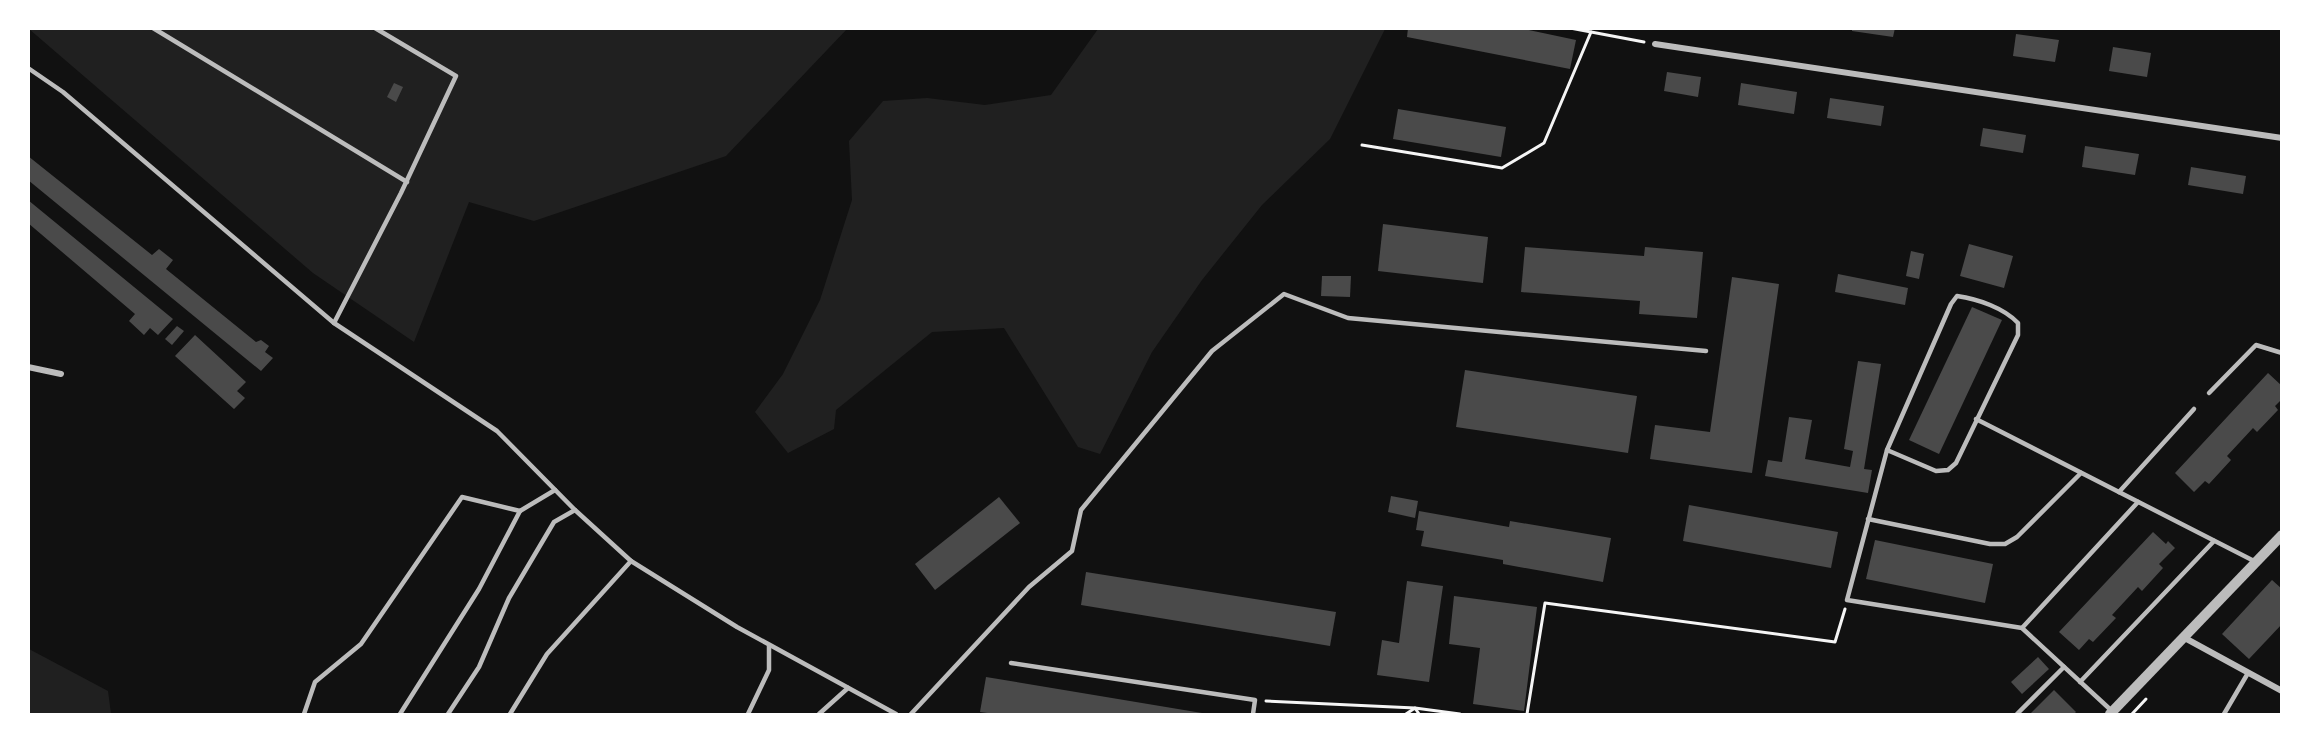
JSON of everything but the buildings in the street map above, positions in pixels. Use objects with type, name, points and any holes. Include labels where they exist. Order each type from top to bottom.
[{"type":"street","points":[[1655,44],[2282,138]]},
{"type":"street","points":[[28,367],[61,374]]},
{"type":"street","points":[[2111,713],[2282,535]]},
{"type":"street","points":[[2182,637],[2282,691]]},
{"type":"lane","points":[[153,28],[407,182]]},
{"type":"lane","points":[[334,323],[407,182],[456,76],[375,28]]},
{"type":"lane","points":[[28,68],[63,93],[334,323],[497,430],[575,510],[631,561],[769,646],[896,714]]},
{"type":"lane","points":[[911,714],[1029,586],[1072,551],[1081,510],[1212,351],[1284,294],[1348,318],[1706,351]]},
{"type":"lane","points":[[1887,450],[1936,471],[1948,470],[1956,463],[2018,334],[2018,323],[2010,314],[1970,298],[1957,296],[1951,304],[1887,450],[1847,600],[2022,628],[2111,713]]},
{"type":"lane","points":[[2209,393],[2256,345],[2282,353]]},
{"type":"lane","points":[[2119,492],[2194,409]]},
{"type":"lane","points":[[1976,419],[2255,561]]},
{"type":"lane","points":[[1868,519],[1989,544],[2005,544],[2017,537],[2081,472]]},
{"type":"lane","points":[[400,714],[479,589],[520,511],[555,490]]},
{"type":"lane","points":[[304,714],[315,682],[361,644],[462,497],[520,511]]},
{"type":"lane","points":[[2022,628],[2138,502]]},
{"type":"lane","points":[[448,714],[479,667],[509,598],[554,522],[575,510]]},
{"type":"lane","points":[[2080,682],[2214,541]]},
{"type":"lane","points":[[510,714],[547,654],[631,561]]},
{"type":"lane","points":[[748,714],[768,670],[769,646]]},
{"type":"lane","points":[[1011,663],[1255,700],[1253,714]]},
{"type":"lane","points":[[2017,714],[2064,667]]},
{"type":"lane","points":[[2224,714],[2248,673]]},
{"type":"lane","points":[[819,714],[848,688]]},
{"type":"path","points":[[1569,28],[1655,44]]},
{"type":"path","points":[[1362,145],[1502,168],[1544,143],[1590,32]]},
{"type":"path","points":[[1527,714],[1545,603],[1835,642],[1847,600]]},
{"type":"path","points":[[1255,700],[1415,708],[1460,714]]},
{"type":"path","points":[[1406,714],[1415,708]]},
{"type":"path","points":[[1415,708],[1419,714]]},
{"type":"shaded area","points":[[29,29],[847,29],[726,156],[534,221],[469,202],[414,342],[313,273]]},
{"type":"shaded area","points":[[1098,29],[1385,29],[1330,139],[1262,205],[1202,280],[1152,352],[1100,454],[1078,447],[1004,328],[932,332],[836,410],[834,429],[788,453],[755,412],[783,374],[820,300],[852,200],[849,141],[883,101],[927,98],[985,105],[1051,95]]},
{"type":"shaded area","points":[[29,649],[108,691],[111,714],[29,714]]}]
